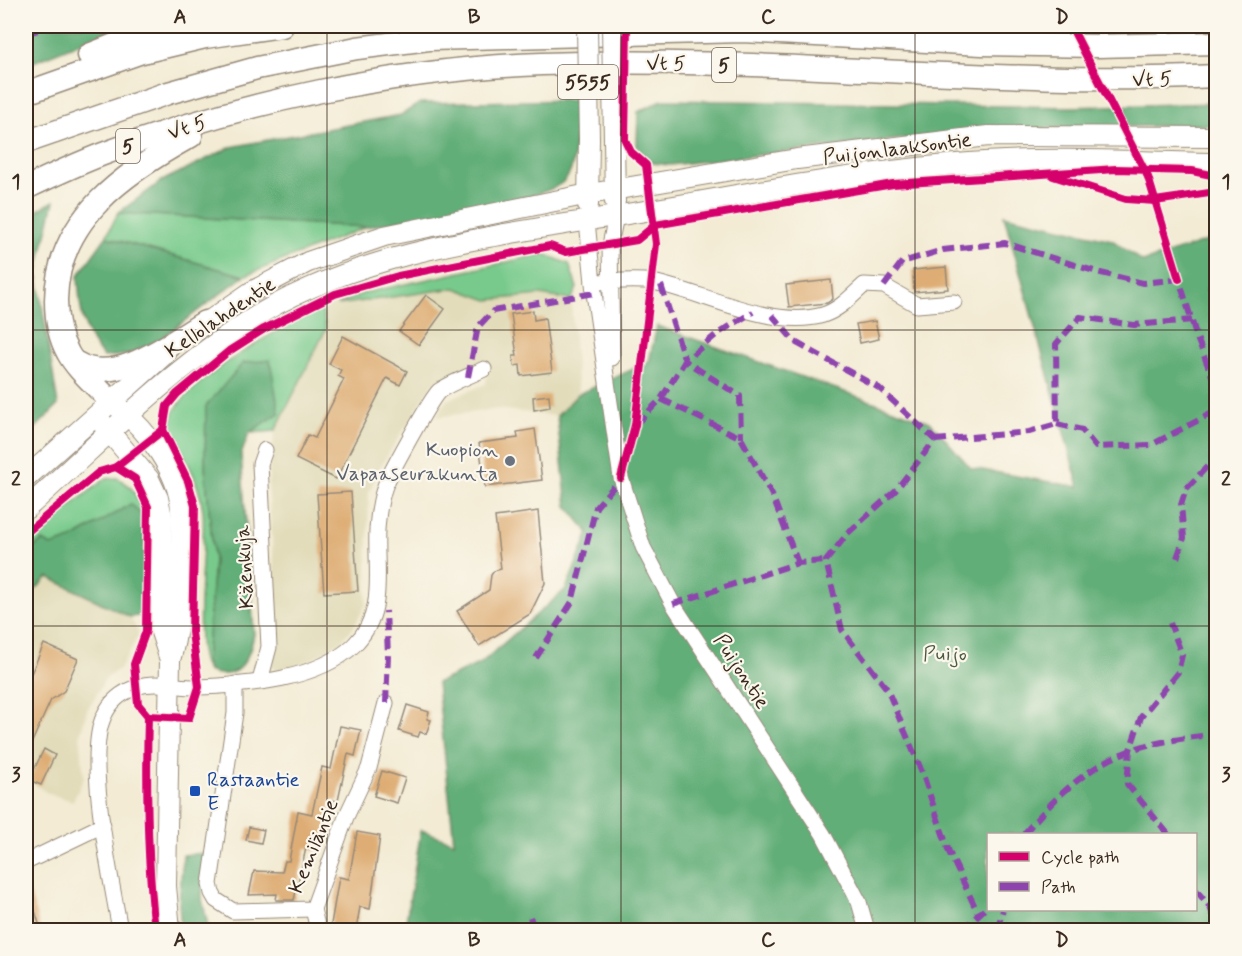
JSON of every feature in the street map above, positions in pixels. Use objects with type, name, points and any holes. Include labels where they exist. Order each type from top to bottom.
[{"type":"highway","points":[[26,82],[163,26]]},
{"type":"highway","points":[[26,93],[142,52],[206,37],[282,26]]},
{"type":"highway","points":[[656,26],[743,31]]},
{"type":"highway","name":"Vt 5","points":[[26,142],[168,93],[257,68],[357,48],[429,39],[743,31],[982,44],[1098,46],[1216,43]]},
{"type":"highway","name":"Vt 5","points":[[26,188],[103,154],[234,112],[385,80],[541,64],[693,63],[1027,78],[1150,80],[1216,76]]},
{"type":"highway","points":[[102,408],[77,363],[68,353],[56,319],[59,267],[70,237],[86,215],[123,179],[161,152],[234,112]]},
{"type":"highway","points":[[77,363],[95,371],[116,369],[171,343],[205,322]]},
{"type":"main road","name":"5555","points":[[587,26],[589,139],[587,221]]},
{"type":"main road","name":"5555","points":[[612,26],[616,216]]},
{"type":"main road","name":"Puijonlaaksontie","points":[[589,194],[796,159],[987,136],[1216,137]]},
{"type":"main road","name":"Puijonlaaksontie","points":[[587,221],[901,169],[987,162],[1216,163]]},
{"type":"main road","name":"Kellolahdentie","points":[[26,478],[102,408],[205,322],[251,292],[308,262],[373,240],[589,194]]},
{"type":"main road","name":"Kellolahdentie","points":[[26,509],[163,384],[219,341],[264,311],[332,278],[388,258],[587,221]]},
{"type":"main road","points":[[102,408],[128,416],[160,455],[174,480],[181,507],[178,632],[170,660]]},
{"type":"main road","points":[[102,408],[111,433],[149,479],[158,498],[162,517],[161,632],[170,660],[171,686],[166,886],[170,930]]},
{"type":"street","name":"Puijontie","points":[[612,421],[610,245],[616,216]]},
{"type":"street","name":"Puijontie","points":[[587,221],[593,282],[621,478],[642,547],[673,603],[823,834],[859,902],[867,930]]},
{"type":"street","points":[[593,282],[652,282],[753,312],[797,317],[822,315],[836,309],[864,285],[884,286],[917,305],[954,302]]},
{"type":"street","points":[[120,930],[103,825],[96,755],[97,738],[103,716],[115,698],[137,687],[199,687],[260,681],[306,673],[334,661],[354,645],[377,610],[378,530],[386,484],[438,392],[484,369]]},
{"type":"street","name":"Käenkuja","points":[[260,681],[269,647],[260,464],[265,450]]},
{"type":"street","name":"Kemiläntie","points":[[235,684],[235,713],[210,884],[216,900],[232,910],[313,909],[346,818],[369,768],[386,703]]},
{"type":"street","points":[[26,862],[103,825]]},
{"type":"street","points":[[313,909],[318,930]]},
{"type":"shaded area","points":[[455,288],[488,300],[540,295],[571,300],[578,394],[557,416],[498,409],[437,417],[447,400],[486,384],[488,359],[433,383],[379,469],[369,492],[366,604],[353,628],[340,642],[309,661],[284,669],[271,668],[275,639],[274,564],[268,483],[275,431],[326,329],[321,305],[337,305]]},
{"type":"shaded area","points":[[48,577],[130,617],[139,634],[120,668],[106,678],[87,710],[80,734],[84,778],[73,801],[49,794],[26,779],[26,599]]},
{"type":"green space","points":[[26,26],[123,26],[26,65]]},
{"type":"green space","points":[[575,100],[575,150],[568,176],[557,186],[531,196],[366,227],[118,213],[162,181],[231,147],[401,115],[420,103]]},
{"type":"green space","points":[[662,100],[1069,107],[1216,103],[1216,125],[990,129],[670,165],[652,163],[637,147],[638,112]]},
{"type":"green space","points":[[54,201],[37,273],[58,405],[26,438],[26,217]]},
{"type":"green space","points":[[118,213],[366,227],[244,276],[106,237]]},
{"type":"green space","name":"Puijo","points":[[1004,215],[1112,240],[1143,262],[1216,238],[1216,274],[1206,291],[1216,295],[1216,930],[407,930],[406,922],[421,830],[454,842],[437,683],[481,663],[566,589],[589,533],[567,506],[557,416],[578,394],[649,362],[657,326],[930,422],[971,468],[1079,487]]},
{"type":"green space","points":[[106,237],[244,276],[159,340],[127,355],[104,357],[96,348],[86,329],[81,309],[78,276]]},
{"type":"green space","points":[[544,254],[569,264],[577,288],[571,300],[540,295],[488,300],[455,288],[337,305],[364,293]]},
{"type":"green space","points":[[321,305],[326,329],[275,431],[249,433],[279,413],[206,406],[205,467],[214,561],[206,662],[208,671],[200,642],[203,510],[190,468],[169,430],[171,418],[184,398],[219,368]]},
{"type":"green space","points":[[270,360],[279,413],[249,433],[241,455],[254,634],[249,652],[240,667],[227,674],[218,674],[208,671],[206,663],[214,561],[205,467],[206,406],[243,363]]},
{"type":"green space","points":[[117,478],[132,490],[145,518],[131,504],[72,539],[51,546],[43,541],[26,553],[26,541],[105,479]]},
{"type":"green space","points":[[131,504],[145,518],[143,615],[130,617],[48,577],[26,599],[26,553],[43,541],[51,546],[72,539]]},
{"type":"green space","points":[[204,853],[202,899],[209,930],[181,930],[179,903],[183,855]]},
{"type":"building","points":[[946,267],[948,289],[914,292],[913,270]]},
{"type":"building","points":[[831,280],[833,299],[827,303],[789,307],[786,285]]},
{"type":"building","points":[[426,295],[445,309],[419,345],[399,331]]},
{"type":"building","points":[[533,311],[534,320],[545,318],[552,372],[521,376],[520,365],[514,366],[513,356],[517,356],[511,314]]},
{"type":"building","points":[[875,321],[879,339],[860,343],[856,324]]},
{"type":"building","points":[[343,336],[407,371],[400,385],[387,378],[336,479],[296,459],[308,435],[315,438],[344,379],[338,376],[341,370],[329,364]]},
{"type":"building","points":[[549,395],[550,407],[534,410],[533,397]]},
{"type":"building","name":"Kuopion Vapaaseurakunta","points":[[535,429],[542,480],[485,487],[479,443],[518,438],[517,432]]},
{"type":"building","points":[[351,492],[358,591],[324,593],[317,494]]},
{"type":"building","points":[[538,511],[545,583],[530,614],[479,646],[457,611],[489,590],[491,575],[494,571],[501,569],[495,517]]},
{"type":"building","points":[[44,644],[78,659],[64,691],[51,700],[26,755],[26,674],[30,676]]},
{"type":"building","points":[[407,705],[429,712],[427,719],[431,720],[426,734],[420,732],[418,737],[399,731]]},
{"type":"building","points":[[340,726],[361,730],[355,756],[348,754],[338,801],[331,800],[323,843],[318,842],[317,850],[306,848],[294,900],[276,900],[277,894],[249,895],[254,871],[282,872],[285,861],[289,861],[298,811],[312,814],[322,767],[331,769]]},
{"type":"building","points":[[44,749],[55,755],[41,785],[29,780]]},
{"type":"building","points":[[382,771],[405,778],[397,803],[374,796]]},
{"type":"building","points":[[249,827],[264,830],[261,843],[246,840]]},
{"type":"building","points":[[357,832],[380,836],[370,909],[360,907],[356,930],[330,930],[339,877],[349,879]]},
{"type":"building","points":[[26,888],[28,888],[41,930],[26,930]]},
{"type":"marked path","points":[[26,34],[49,26]]},
{"type":"marked path","points":[[884,286],[902,262],[943,250],[1005,243],[1097,272],[1143,283],[1179,279],[1197,338],[1216,386]]},
{"type":"marked path","points":[[661,285],[685,361],[740,396],[741,438]]},
{"type":"marked path","points":[[468,377],[478,327],[493,311],[594,293]]},
{"type":"marked path","points":[[636,424],[661,399],[685,361],[717,334],[753,312]]},
{"type":"marked path","points":[[772,315],[795,342],[879,388],[935,440],[895,491],[848,533],[826,561],[842,630],[887,689],[922,772],[949,852],[978,913]]},
{"type":"marked path","points":[[935,440],[1029,432],[1057,424],[1056,344],[1080,317],[1134,325],[1192,320]]},
{"type":"marked path","points":[[661,399],[741,438],[772,495],[798,563]]},
{"type":"marked path","points":[[1057,424],[1082,430],[1096,447],[1151,445],[1216,411]]},
{"type":"marked path","points":[[1177,558],[1184,538],[1181,505],[1186,489],[1216,457]]},
{"type":"marked path","points":[[536,658],[572,602],[596,507],[621,478]]},
{"type":"marked path","points":[[673,604],[798,563],[826,561]]},
{"type":"marked path","points":[[386,611],[388,655],[386,703]]},
{"type":"marked path","points":[[1167,833],[1127,784],[1130,750],[1141,717],[1178,672],[1182,655],[1170,623]]},
{"type":"marked path","points":[[1025,833],[1071,785],[1113,758],[1150,745],[1216,734]]},
{"type":"marked path","points":[[1197,891],[1210,907],[1216,924]]},
{"type":"marked path","points":[[962,930],[987,907]]},
{"type":"marked path","points":[[997,930],[1003,911]]},
{"type":"marked path","points":[[530,917],[535,930]]},
{"type":"cycle path","points":[[621,478],[635,425],[656,244],[646,165],[631,152],[625,140],[627,26]]},
{"type":"cycle path","points":[[1071,26],[1148,177],[1179,279]]},
{"type":"cycle path","points":[[148,716],[189,718],[199,687],[192,632],[195,506],[188,481],[163,430],[167,406],[177,394],[229,351],[264,329],[335,294],[398,276],[550,246],[566,252],[637,240],[655,225],[893,184],[1116,169],[1192,171],[1216,176]]},
{"type":"cycle path","points":[[1053,176],[1126,199],[1155,201],[1216,192]]},
{"type":"cycle path","points":[[26,533],[99,472],[116,467],[163,430]]},
{"type":"cycle path","points":[[116,467],[135,479],[148,507],[146,631],[134,664],[138,704],[148,716],[148,823],[155,930]]},
{"type":"place","name":"Kuopion Vapaaseurakunta","points":[[510,461]]},
{"type":"place","name":"Rastaantie E","points":[[195,791]]}]
